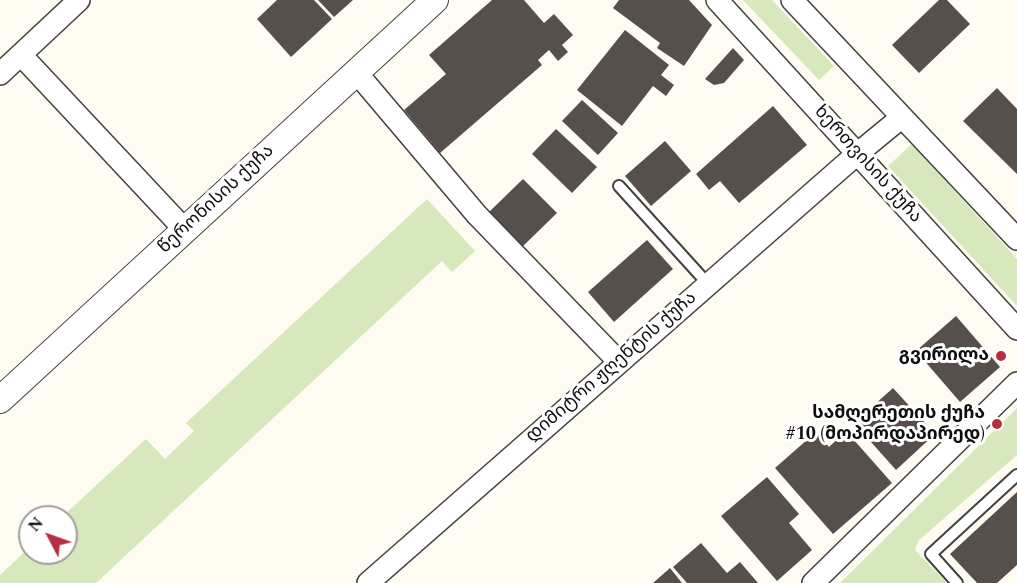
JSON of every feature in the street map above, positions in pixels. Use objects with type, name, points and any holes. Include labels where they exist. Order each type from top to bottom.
[{"type":"street","points":[[0,74],[80,0]]},
{"type":"street","name":"წერონისის ქუჩა","points":[[0,400],[435,0]]},
{"type":"street","name":"ხერთვისის ქუჩა","points":[[717,0],[1017,329]]},
{"type":"street","points":[[792,0],[1017,239]]},
{"type":"street","points":[[21,55],[185,230]]},
{"type":"street","points":[[356,72],[477,215],[619,362]]},
{"type":"street","name":"დიმიტრი ჟღენტის ქუჩა","points":[[368,583],[902,117]]},
{"type":"street","points":[[813,583],[1017,383]]},
{"type":"lane","points":[[620,186],[708,284]]},
{"type":"lane","points":[[957,583],[931,554],[1017,475]]},
{"type":"green space","points":[[743,0],[772,0],[834,66],[819,80]]},
{"type":"green space","points":[[912,144],[1017,259],[1017,306],[888,166]]},
{"type":"green space","points":[[427,199],[475,251],[452,272],[442,261],[96,583],[0,583],[0,575],[18,558],[18,565],[78,565],[78,505],[75,505],[146,439],[165,459],[194,431],[186,423]]},
{"type":"green space","points":[[1017,408],[1017,455],[918,541],[915,550],[947,583],[840,583]]},
{"type":"building","points":[[277,0],[314,0],[332,19],[291,57],[257,19]]},
{"type":"building","points":[[318,0],[353,0],[334,17]]},
{"type":"building","points":[[492,0],[524,0],[544,23],[554,14],[573,35],[562,45],[568,52],[558,61],[549,50],[538,60],[542,65],[440,153],[404,110],[446,74],[429,55]]},
{"type":"building","points":[[619,0],[689,0],[712,25],[684,66],[657,48],[660,43],[613,8]]},
{"type":"building","points":[[939,0],[947,0],[970,24],[919,73],[892,45]]},
{"type":"building","points":[[625,30],[669,65],[661,75],[674,85],[666,96],[653,86],[622,126],[577,90]]},
{"type":"building","points":[[733,48],[744,60],[724,83],[714,85],[705,79]]},
{"type":"building","points":[[997,88],[1017,109],[1017,174],[963,121]]},
{"type":"building","points":[[582,100],[618,133],[598,155],[562,121]]},
{"type":"building","points":[[773,106],[807,145],[739,203],[720,181],[709,190],[696,174]]},
{"type":"building","points":[[556,129],[597,167],[572,193],[532,154]]},
{"type":"building","points":[[665,141],[691,171],[651,206],[625,176]]},
{"type":"building","points":[[523,179],[557,213],[521,248],[488,213]]},
{"type":"building","points":[[647,240],[673,269],[614,322],[588,292]]},
{"type":"building","points":[[956,316],[1000,367],[960,402],[916,351]]},
{"type":"building","points":[[893,388],[935,434],[896,470],[854,423]]},
{"type":"building","points":[[846,431],[892,483],[833,534],[775,468],[816,432],[829,447]]},
{"type":"building","points":[[767,477],[799,514],[789,523],[812,550],[777,581],[721,516]]},
{"type":"building","points":[[1017,492],[1017,565],[997,583],[977,583],[950,554]]},
{"type":"building","points":[[701,543],[727,573],[740,562],[758,583],[687,583],[673,567]]},
{"type":"building","points":[[670,568],[682,583],[653,583]]},
{"type":"place","name":"გვირილა","points":[[1001,356]]},
{"type":"place","name":"სამღერეთის ქუჩა #10 (მოპირდაპირედ)","points":[[997,424]]}]
